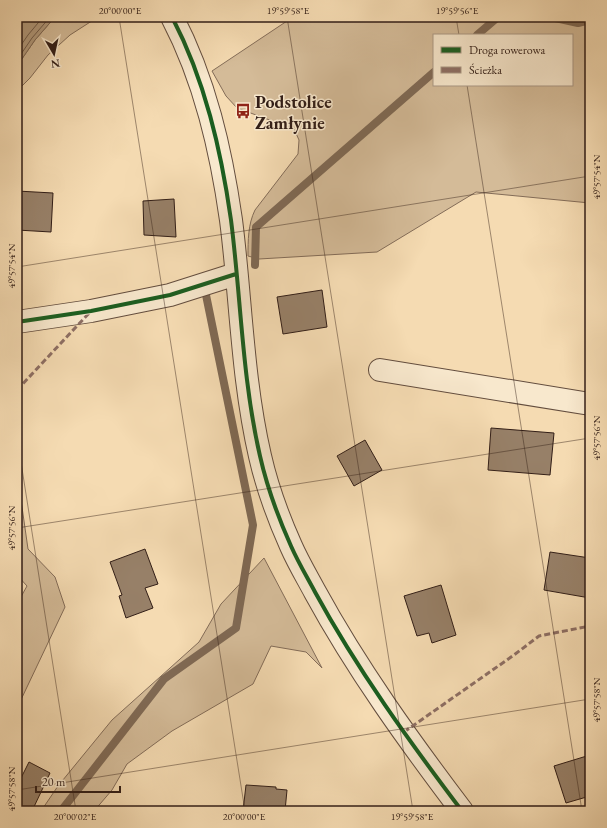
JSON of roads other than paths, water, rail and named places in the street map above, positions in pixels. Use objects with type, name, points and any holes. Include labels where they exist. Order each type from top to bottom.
[{"type":"street","points":[[172,17],[183,37],[198,75],[222,164],[231,221],[244,354],[260,456],[273,502],[292,548],[335,628],[408,739],[462,811]]},
{"type":"street","points":[[17,322],[91,311],[170,295],[236,274]]},
{"type":"street","points":[[380,370],[590,404]]},
{"type":"water","points":[[23,17],[55,17],[35,40],[17,66],[17,23]]},
{"type":"waterway","points":[[478,34],[498,17]]},
{"type":"waterway","points":[[551,17],[578,23],[590,20]]},
{"type":"waterway","points":[[255,265],[256,227],[433,73]]},
{"type":"waterway","points":[[61,811],[164,679],[236,628],[253,525],[206,295]]},
{"type":"place","name":"Podstolice Zamłynie","points":[[243,111]]}]
